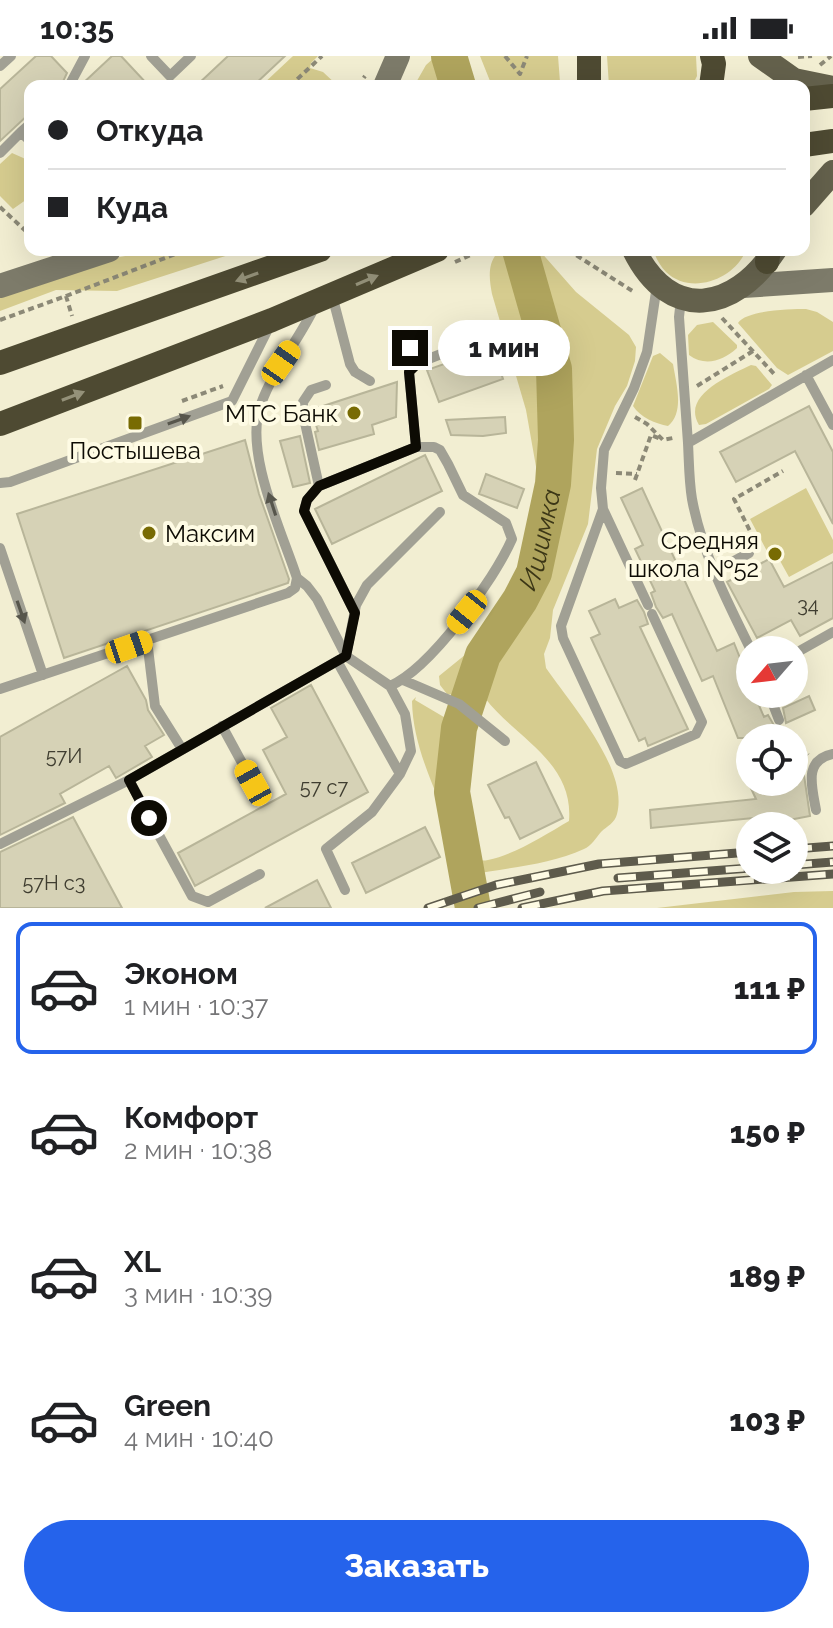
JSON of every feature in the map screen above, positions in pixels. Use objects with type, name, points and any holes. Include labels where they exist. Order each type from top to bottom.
[{"type":"highway","points":[[588,80],[589,56]]},
{"type":"highway","points":[[712,56],[712,80]]},
{"type":"highway","points":[[810,98],[833,96]]},
{"type":"highway","points":[[810,144],[833,141]]},
{"type":"highway","points":[[0,363],[303,256]]},
{"type":"highway","points":[[0,424],[272,320],[423,256]]},
{"type":"main road","points":[[388,80],[398,56]]},
{"type":"main road","points":[[582,56],[587,80]]},
{"type":"main road","points":[[760,56],[794,80]]},
{"type":"main road","points":[[810,83],[833,88]]},
{"type":"main road","points":[[810,200],[832,181]]},
{"type":"main road","points":[[0,286],[91,256]]},
{"type":"main road","points":[[637,256],[644,270],[645,288],[681,299],[710,300],[743,286],[758,274],[769,256]]},
{"type":"main road","points":[[743,286],[833,280]]},
{"type":"lane","points":[[0,66],[11,56]]},
{"type":"lane","points":[[72,80],[85,56]]},
{"type":"lane","points":[[151,56],[170,80]]},
{"type":"lane","points":[[172,80],[191,56]]},
{"type":"lane","points":[[0,153],[24,129]]},
{"type":"lane","points":[[21,132],[24,135]]},
{"type":"lane","points":[[603,509],[702,722],[696,734],[626,764],[620,761],[563,638],[561,626],[603,509],[604,450],[634,388],[647,352],[645,288]]},
{"type":"lane","points":[[325,298],[350,364],[355,372],[370,381]]},
{"type":"lane","points":[[0,689],[288,593],[295,588],[297,578],[257,448],[258,415],[281,363],[325,298]]},
{"type":"lane","points":[[681,299],[679,317],[692,498],[705,550],[744,636]]},
{"type":"lane","points":[[0,483],[232,401],[272,320]]},
{"type":"lane","points":[[416,447],[409,372],[421,360],[482,338]]},
{"type":"lane","points":[[398,347],[410,348],[421,360]]},
{"type":"lane","points":[[688,437],[833,360]]},
{"type":"lane","points":[[806,375],[833,425]]},
{"type":"lane","points":[[319,486],[303,402],[311,390],[326,385]]},
{"type":"lane","points":[[355,613],[304,511],[307,500],[319,486],[416,447],[434,447],[440,450],[463,495],[506,523],[512,539],[485,589],[448,634],[403,680],[390,686]]},
{"type":"lane","points":[[0,844],[129,780],[342,658],[356,605],[367,585],[440,512]]},
{"type":"lane","points":[[0,548],[43,675]]},
{"type":"lane","points":[[714,572],[749,553]]},
{"type":"lane","points":[[297,578],[317,599],[342,658],[400,774]]},
{"type":"lane","points":[[808,646],[833,632]]},
{"type":"lane","points":[[147,640],[155,706],[182,749]]},
{"type":"lane","points":[[342,658],[390,686],[405,714],[411,751],[400,774],[372,812],[326,849],[345,890]]},
{"type":"lane","points":[[403,680],[459,704],[505,741]]},
{"type":"lane","points":[[774,708],[779,720]]},
{"type":"lane","points":[[222,726],[253,783]]},
{"type":"lane","points":[[816,810],[812,769],[815,762],[833,754]]},
{"type":"lane","points":[[129,780],[192,896],[208,902],[260,874]]},
{"type":"path","points":[[296,80],[322,56]]},
{"type":"path","points":[[505,56],[520,74],[527,56]]},
{"type":"path","points":[[0,207],[24,229]]},
{"type":"path","points":[[0,320],[170,256]]},
{"type":"path","points":[[580,256],[645,288]]},
{"type":"path","points":[[66,296],[72,317]]},
{"type":"path","points":[[720,316],[785,387]]},
{"type":"path","points":[[685,394],[753,351]]},
{"type":"path","points":[[622,411],[647,424],[663,440]]},
{"type":"path","points":[[602,472],[636,477],[651,435],[663,440],[688,437]]},
{"type":"path","points":[[749,553],[757,546],[734,499],[783,471]]},
{"type":"shaded area","points":[[293,56],[318,56],[310,68],[323,72],[332,80],[267,80]]},
{"type":"shaded area","points":[[436,56],[465,57],[472,80],[417,80],[426,65]]},
{"type":"shaded area","points":[[480,56],[558,56],[560,80],[490,80]]},
{"type":"shaded area","points":[[607,56],[696,56],[695,80],[609,80]]},
{"type":"shaded area","points":[[12,153],[24,158],[24,201],[13,209],[0,196],[0,164]]},
{"type":"shaded area","points":[[225,256],[117,291],[56,290],[0,311],[0,295],[114,258]]},
{"type":"shaded area","points":[[496,256],[544,256],[576,292],[629,335],[636,347],[627,386],[597,449],[588,524],[553,610],[550,638],[544,654],[546,668],[606,757],[618,796],[617,814],[584,849],[542,862],[469,875],[457,867],[453,836],[421,753],[413,719],[412,701],[416,697],[415,700],[454,723],[468,768],[468,786],[458,804],[465,852],[476,859],[488,860],[529,844],[569,821],[568,800],[562,782],[540,752],[485,698],[447,694],[440,685],[439,676],[492,633],[510,613],[527,570],[535,526],[538,478],[526,410],[492,294],[491,265]]},
{"type":"shaded area","points":[[656,256],[742,256],[722,276],[699,283],[676,279]]},
{"type":"shaded area","points":[[806,309],[833,322],[833,351],[788,375],[777,368],[738,323],[759,313]]},
{"type":"shaded area","points":[[713,322],[737,348],[714,361],[695,359],[689,355],[688,335],[697,325]]},
{"type":"shaded area","points":[[660,353],[673,364],[677,388],[678,405],[668,426],[649,419],[633,406],[653,356]]},
{"type":"shaded area","points":[[751,365],[756,366],[772,385],[769,389],[699,425],[695,414],[702,396],[720,381]]},
{"type":"shaded area","points":[[806,488],[833,540],[833,553],[789,577],[774,550],[768,553],[750,519]]},
{"type":"shaded area","points":[[833,891],[833,908],[657,908],[794,892]]},
{"type":"building","points":[[36,56],[51,56],[67,73],[64,80],[24,80],[24,119],[0,141],[0,89]]},
{"type":"building","points":[[112,56],[121,56],[143,80],[86,80]]},
{"type":"building","points":[[228,56],[285,56],[259,80],[202,80]]},
{"type":"building","points":[[492,347],[503,379],[439,402],[427,370]]},
{"type":"building","points":[[397,382],[396,417],[372,425],[374,434],[319,450],[315,432],[318,431],[311,410]]},
{"type":"building","points":[[809,406],[833,452],[833,524],[795,451],[736,482],[720,452]]},
{"type":"building","points":[[505,417],[506,433],[483,436],[451,435],[446,420]]},
{"type":"building","points":[[300,436],[310,483],[293,487],[280,441]]},
{"type":"building","name":"Максим","points":[[245,440],[288,583],[64,658],[17,514]]},
{"type":"building","points":[[425,455],[442,491],[332,544],[315,509]]},
{"type":"building","points":[[486,474],[524,489],[517,508],[479,494]]},
{"type":"building","points":[[642,488],[717,651],[734,643],[736,708],[760,708],[764,717],[768,715],[773,724],[736,724],[736,733],[713,676],[702,681],[672,614],[663,618],[656,607],[651,593],[655,591],[635,549],[643,545],[621,498]]},
{"type":"building","points":[[769,559],[784,587],[833,562],[833,618],[800,636],[791,620],[756,636],[727,582]]},
{"type":"building","points":[[615,599],[619,608],[637,600],[644,612],[648,624],[640,627],[688,729],[648,746],[645,738],[639,741],[591,638],[600,634],[589,611]]},
{"type":"building","points":[[127,666],[164,735],[145,746],[152,757],[116,778],[109,766],[60,794],[65,803],[0,835],[0,737]]},
{"type":"building","points":[[311,685],[368,792],[195,886],[178,853],[286,794],[263,750],[287,737],[271,708]]},
{"type":"building","points":[[808,696],[815,710],[786,723],[783,708],[808,708]]},
{"type":"building","points":[[536,762],[563,818],[520,839],[488,785]]},
{"type":"building","points":[[755,796],[807,796],[810,816],[808,812],[736,812],[736,820],[651,828],[650,810],[756,799]]},
{"type":"building","points":[[73,817],[122,908],[0,908],[0,852]]},
{"type":"building","points":[[425,827],[440,857],[366,893],[352,863]]},
{"type":"building","points":[[317,880],[331,908],[265,908]]},
{"type":"waterway","name":"Ишимка","points":[[449,56],[456,80]]},
{"type":"waterway","name":"Ишимка","points":[[473,908],[452,792],[459,728],[483,655],[534,573],[553,484],[556,440],[554,369],[522,256]]},
{"type":"railway","points":[[808,848],[833,846]]},
{"type":"railway","points":[[428,908],[496,885],[599,864],[736,853]]},
{"type":"railway","points":[[808,864],[833,862]]},
{"type":"railway","points":[[618,878],[736,869]]},
{"type":"railway","points":[[522,908],[603,891],[833,874]]},
{"type":"railway","points":[[478,908],[540,892]]},
{"type":"place","name":"МТС Банк","points":[[354,413]]},
{"type":"place","name":"Постышева","points":[[135,423]]},
{"type":"place","name":"Максим","points":[[149,533]]},
{"type":"place","name":"Средняя школа №52","points":[[775,554]]},
{"type":"route","points":[[149,818],[129,780],[346,656],[355,613],[304,511],[307,500],[319,486],[416,447],[409,372],[421,360],[410,348]]}]
